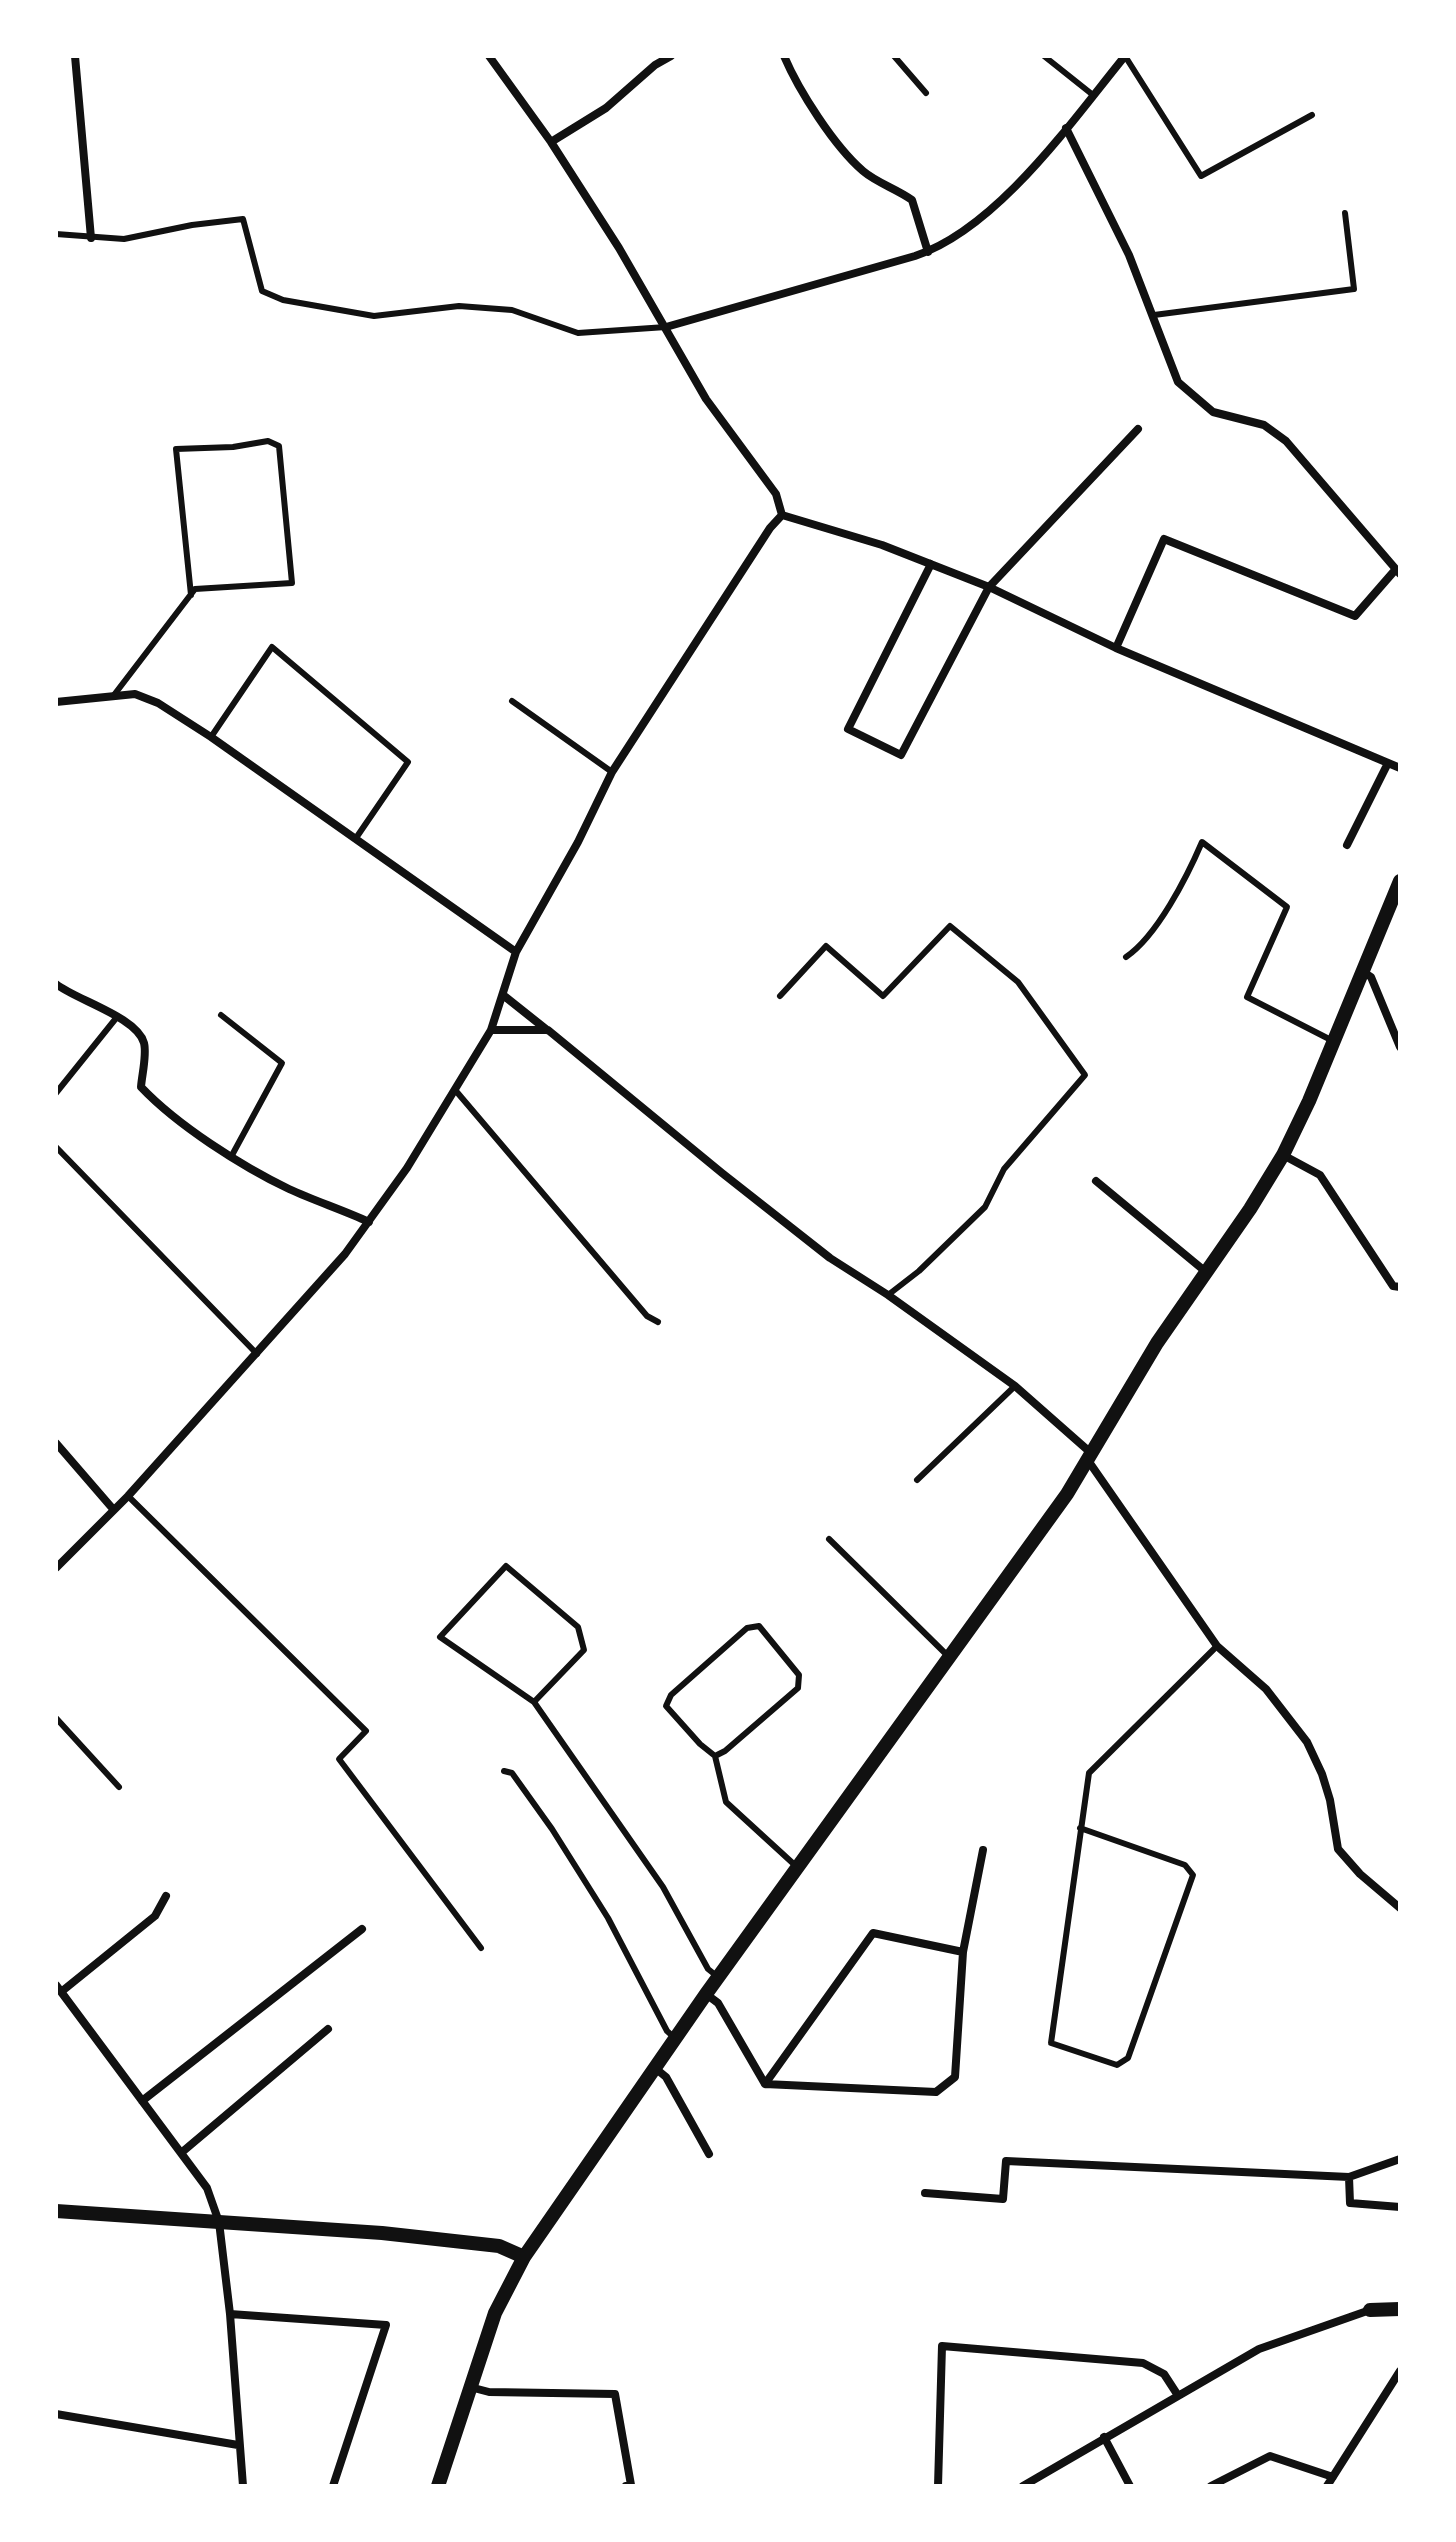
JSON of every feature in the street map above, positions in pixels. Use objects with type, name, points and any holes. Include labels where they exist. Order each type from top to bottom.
[{"type":"street","points":[[75,56],[91,238]]},
{"type":"street","points":[[489,56],[551,142],[666,327],[706,399],[776,494],[782,515]]},
{"type":"street","points":[[551,142],[606,108],[655,65],[671,56]]},
{"type":"street","points":[[784,56],[798,88],[863,172],[912,200],[928,252]]},
{"type":"street","points":[[666,327],[928,252],[965,229],[1028,173],[1125,56]]},
{"type":"street","points":[[1066,128],[1129,255],[1178,382],[1213,412],[1264,425],[1286,441],[1398,572],[1355,616],[1164,539],[1116,648]]},
{"type":"street","points":[[931,564],[848,729],[901,755],[989,587],[1138,429]]},
{"type":"street","points":[[782,515],[882,545],[989,587],[1116,648],[1400,768]]},
{"type":"street","points":[[56,1567],[128,1496],[257,1354],[345,1254],[369,1222],[456,1091],[491,1030],[516,952],[578,842],[612,772],[770,528],[782,515]]},
{"type":"street","points":[[56,702],[135,694],[158,703],[516,952]]},
{"type":"street","points":[[1347,845],[1388,763]]},
{"type":"street","points":[[438,2486],[495,2313],[524,2257],[718,1977],[1067,1494],[1157,1343],[1283,1155],[1400,881]]},
{"type":"street","points":[[1362,971],[1371,977],[1400,1047]]},
{"type":"street","points":[[56,984],[117,1017],[141,1035],[145,1046],[141,1087],[155,1102],[231,1157],[289,1189],[369,1222]]},
{"type":"street","points":[[503,995],[818,1248],[1015,1386],[1089,1456],[1217,1646],[1266,1689],[1307,1742],[1330,1800],[1338,1849],[1360,1874],[1400,1908]]},
{"type":"street","points":[[491,1030],[548,1030]]},
{"type":"street","points":[[1283,1155],[1320,1175],[1393,1286],[1400,1287]]},
{"type":"street","points":[[1096,1181],[1206,1272]]},
{"type":"street","points":[[56,1443],[113,1509]]},
{"type":"street","points":[[765,2084],[936,2092],[955,2077],[963,1952],[983,1850]]},
{"type":"street","points":[[166,1896],[155,1916],[59,1989],[207,2188],[219,2222],[230,2314],[243,2486]]},
{"type":"street","points":[[142,2101],[362,1929]]},
{"type":"street","points":[[765,2084],[873,1933],[963,1952]]},
{"type":"street","points":[[706,1994],[718,2003],[765,2084]]},
{"type":"street","points":[[181,2153],[328,2029]]},
{"type":"street","points":[[655,2068],[666,2077],[709,2154]]},
{"type":"street","points":[[925,2193],[1003,2199],[1006,2161],[1349,2177],[1400,2159]]},
{"type":"street","points":[[1349,2177],[1350,2203],[1400,2207]]},
{"type":"street","points":[[56,2211],[382,2233],[499,2246],[524,2257]]},
{"type":"street","points":[[1023,2486],[1259,2349],[1350,2315],[1370,2310],[1400,2309]]},
{"type":"street","points":[[230,2314],[386,2325],[333,2486]]},
{"type":"street","points":[[938,2486],[942,2346],[1143,2363],[1164,2374],[1177,2394]]},
{"type":"street","points":[[1327,2486],[1400,2371]]},
{"type":"street","points":[[470,2387],[489,2392],[615,2394],[631,2485],[626,2486]]},
{"type":"street","points":[[56,2414],[238,2445]]},
{"type":"street","points":[[1104,2437],[1130,2486]]},
{"type":"street","points":[[1211,2486],[1270,2456],[1333,2477]]},
{"type":"lane","points":[[894,56],[926,93]]},
{"type":"lane","points":[[1044,56],[1093,95]]},
{"type":"lane","points":[[1125,56],[1201,176],[1312,115]]},
{"type":"lane","points":[[1154,315],[1354,289],[1345,213]]},
{"type":"lane","points":[[56,234],[124,239],[192,225],[243,219],[262,291],[283,300],[374,316],[459,306],[512,310],[578,333],[666,327]]},
{"type":"lane","points":[[114,695],[191,595],[195,589],[292,583],[279,446],[268,441],[233,447],[176,449],[191,595]]},
{"type":"lane","points":[[211,737],[272,647],[408,762],[356,838]]},
{"type":"lane","points":[[512,701],[612,772]]},
{"type":"lane","points":[[1126,957],[1141,947],[1189,873],[1202,842],[1287,907],[1247,997],[1333,1041]]},
{"type":"lane","points":[[780,996],[826,946],[883,996],[950,926],[1018,982],[1085,1075],[1004,1169],[985,1207],[919,1271],[888,1295]]},
{"type":"lane","points":[[221,1015],[282,1063],[231,1157]]},
{"type":"lane","points":[[56,1093],[117,1017]]},
{"type":"lane","points":[[456,1091],[647,1316],[658,1322]]},
{"type":"lane","points":[[56,1147],[257,1354]]},
{"type":"lane","points":[[917,1480],[1015,1386]]},
{"type":"lane","points":[[128,1496],[366,1731],[339,1759],[481,1948]]},
{"type":"lane","points":[[829,1539],[949,1657]]},
{"type":"lane","points":[[534,1702],[584,1650],[578,1627],[506,1566],[440,1637],[534,1702],[663,1887],[708,1969],[718,1977]]},
{"type":"lane","points":[[715,1756],[725,1751],[798,1688],[799,1675],[759,1626],[747,1628],[671,1695],[666,1706],[715,1756],[726,1802],[797,1867]]},
{"type":"lane","points":[[1080,1828],[1185,1865],[1193,1875],[1128,2058],[1117,2065],[1051,2043],[1080,1828],[1089,1773],[1217,1646]]},
{"type":"lane","points":[[56,1718],[119,1787]]},
{"type":"lane","points":[[504,1771],[512,1773],[552,1829],[608,1918],[667,2031],[676,2039]]}]
